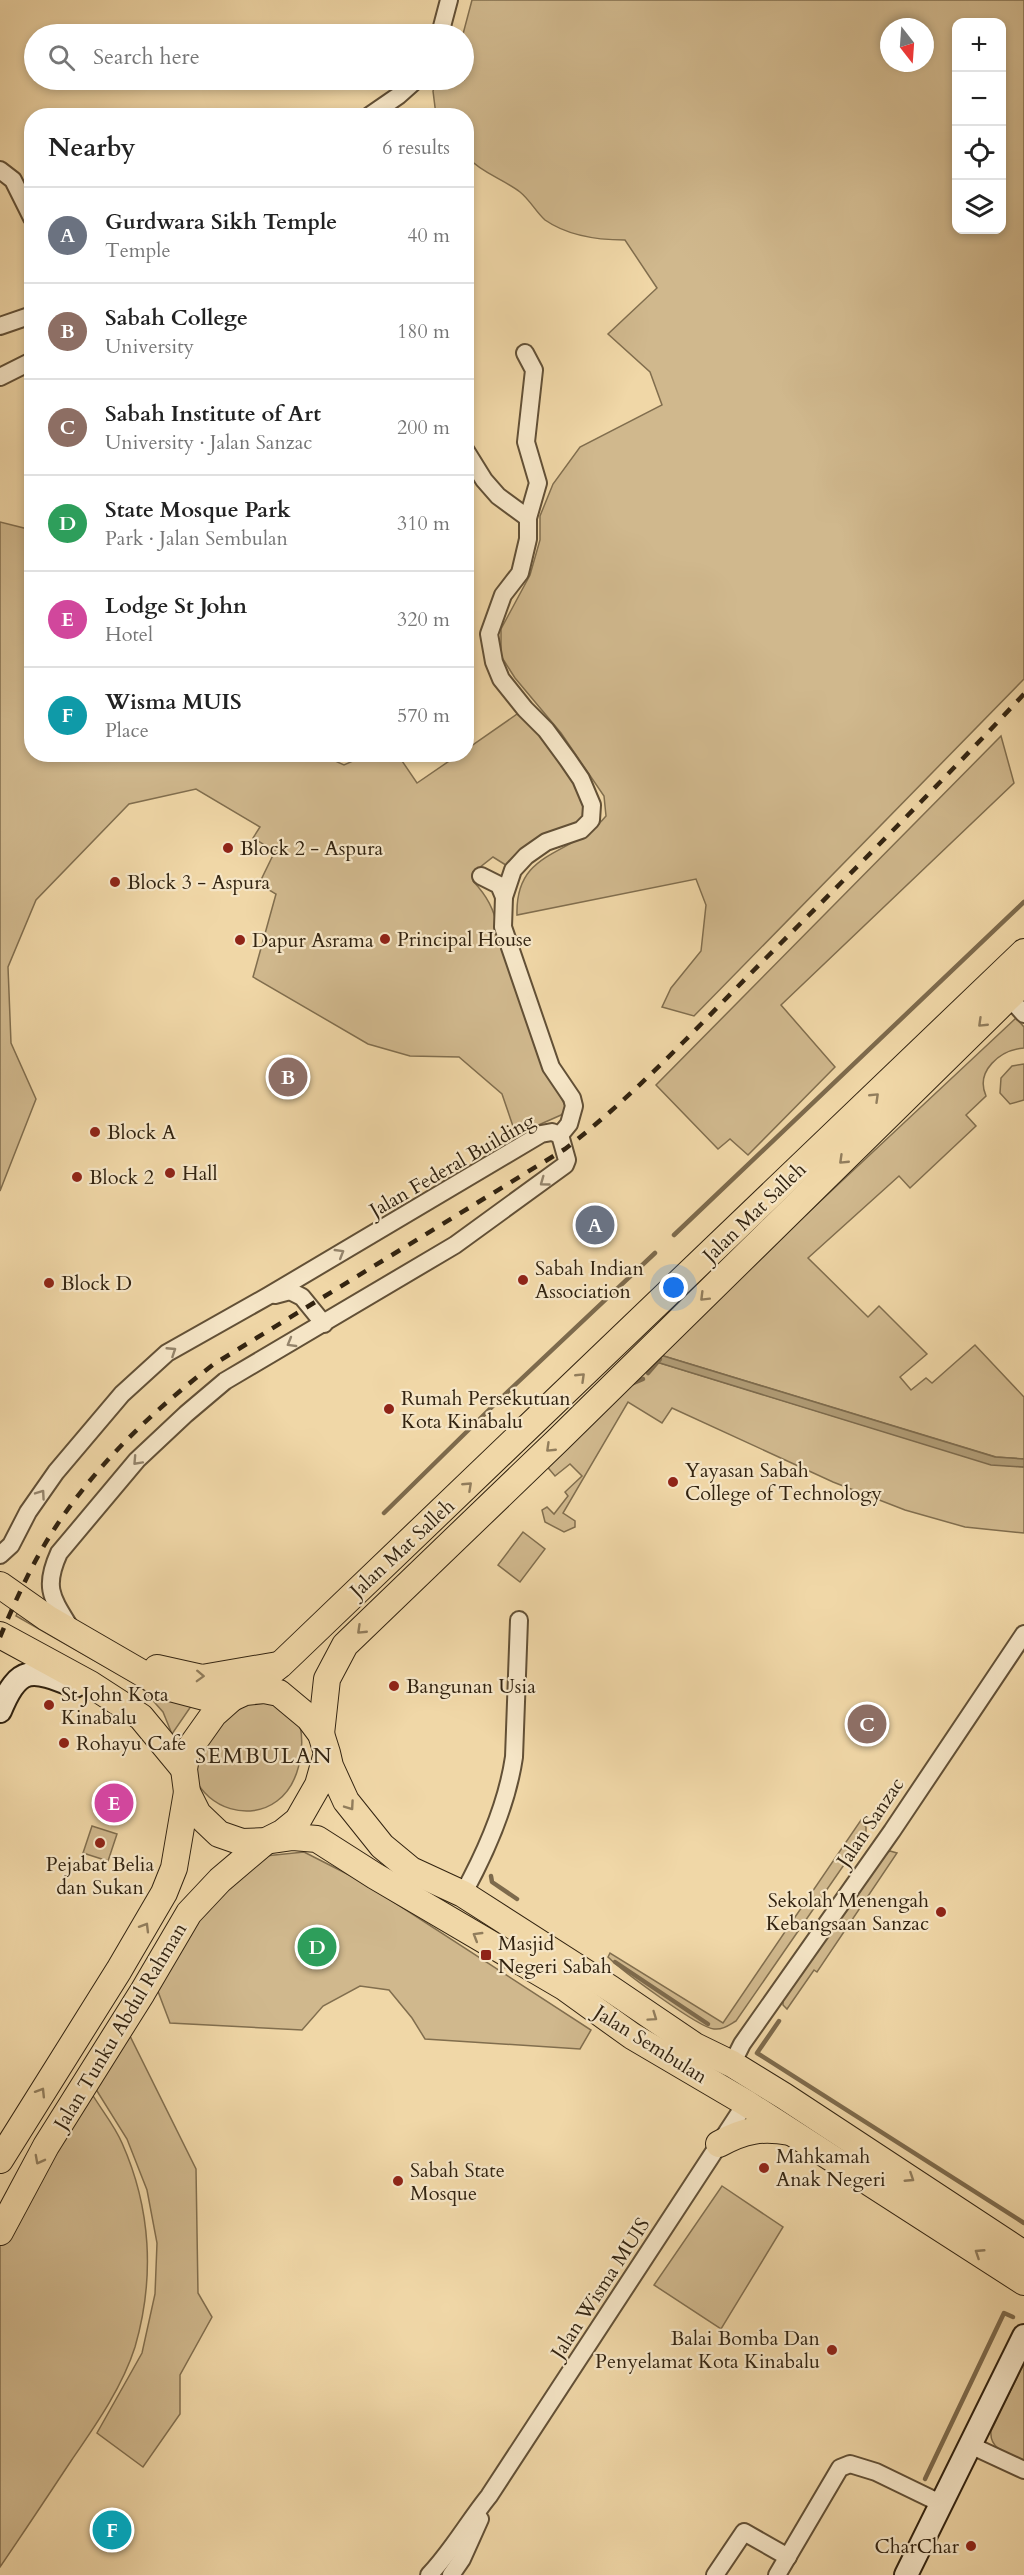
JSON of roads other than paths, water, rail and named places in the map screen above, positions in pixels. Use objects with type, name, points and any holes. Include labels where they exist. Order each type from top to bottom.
[{"type":"main road","name":"Jalan Mat Salleh","points":[[239,1695],[280,1665],[1024,952]]},
{"type":"main road","name":"Jalan Mat Salleh","points":[[324,1743],[327,1679],[345,1645],[1019,998]]},
{"type":"main road","points":[[0,1635],[90,1684],[141,1717],[185,1780],[198,1814],[219,1833],[242,1842],[266,1841],[298,1821],[318,1785],[324,1743],[309,1718],[279,1693],[264,1690],[239,1695],[204,1697],[166,1687],[6,1593]]},
{"type":"main road","points":[[103,1650],[167,1672],[202,1678],[280,1665]]},
{"type":"main road","points":[[185,1780],[187,1752],[206,1722],[239,1695]]},
{"type":"main road","name":"Jalan Sembulan","points":[[324,1743],[346,1801],[382,1846],[411,1870],[463,1894],[630,2001],[695,2046],[732,2064],[784,2096],[1024,2254]]},
{"type":"main road","name":"Jalan Tunku Abdul Rahman","points":[[0,2160],[119,1970],[164,1893],[174,1868],[185,1780]]},
{"type":"main road","name":"Jalan Sembulan","points":[[266,1841],[292,1837],[317,1839],[564,1987],[632,2036],[793,2132],[1024,2282]]},
{"type":"main road","name":"Jalan Tunku Abdul Rahman","points":[[0,2232],[46,2146],[189,1913],[220,1880],[266,1841]]},
{"type":"main road","points":[[220,1880],[254,1861],[287,1854],[311,1853],[350,1870],[405,1887],[440,1903],[463,1894]]},
{"type":"main road","points":[[695,2046],[704,2059],[736,2081],[746,2103],[784,2096]]},
{"type":"main road","points":[[826,2124],[836,2146],[837,2162]]},
{"type":"main road","points":[[719,2144],[749,2130],[761,2128],[793,2132]]},
{"type":"street","points":[[443,24],[449,0]]},
{"type":"street","points":[[381,108],[405,90]]},
{"type":"street","points":[[0,170],[13,180],[24,202]]},
{"type":"street","points":[[0,326],[24,318]]},
{"type":"street","points":[[525,353],[534,370],[526,441],[538,483],[528,518],[528,539],[520,573],[503,595],[489,634],[490,647],[501,679],[563,753],[581,778],[592,805],[591,820],[581,830],[546,842],[526,856],[513,870],[504,897],[503,927],[551,1067],[572,1098],[574,1106],[569,1124],[560,1135]]},
{"type":"street","points":[[0,377],[24,365]]},
{"type":"street","points":[[474,464],[498,496],[528,518]]},
{"type":"street","points":[[481,876],[499,885],[504,897]]},
{"type":"street","name":"Jalan Federal Building","points":[[5,1550],[56,1472],[122,1394],[167,1353],[268,1296],[541,1134],[552,1132],[560,1135],[567,1160],[566,1165],[556,1173],[455,1245],[225,1381],[137,1460],[59,1553],[52,1570],[49,1587],[59,1610],[75,1635]]},
{"type":"street","points":[[268,1296],[290,1291],[302,1297],[324,1324]]},
{"type":"street","points":[[463,1894],[477,1868],[511,1778],[514,1757],[519,1620]]},
{"type":"street","name":"Jalan Sanzac","points":[[732,2064],[742,2044],[892,1831],[1024,1634]]},
{"type":"street","points":[[0,1711],[7,1693],[22,1676],[47,1675],[80,1688],[90,1684]]},
{"type":"street","name":"Jalan Wisma MUIS","points":[[489,2496],[746,2103]]},
{"type":"street","points":[[906,2575],[1024,2336]]},
{"type":"street","points":[[969,2445],[1024,2470]]},
{"type":"street","points":[[777,2575],[840,2468],[850,2464],[876,2472],[940,2503]]},
{"type":"street","points":[[428,2575],[443,2560],[470,2518],[489,2496]]},
{"type":"street","points":[[451,2575],[462,2559],[489,2496]]},
{"type":"street","points":[[715,2575],[744,2532],[788,2557]]},
{"type":"waterway","points":[[674,1235],[1024,902]]},
{"type":"waterway","points":[[384,1513],[499,1400],[655,1253]]},
{"type":"waterway","points":[[648,1373],[660,1359]]},
{"type":"waterway","points":[[631,1384],[643,1379]]},
{"type":"waterway","points":[[491,1876],[492,1882],[517,1899]]},
{"type":"waterway","points":[[615,1962],[708,2024]]},
{"type":"waterway","points":[[779,2021],[757,2053],[1024,2223]]},
{"type":"waterway","points":[[925,2479],[1004,2313],[1013,2317]]},
{"type":"railway","points":[[0,1637],[31,1569],[69,1507],[106,1462],[147,1420],[214,1364],[565,1149],[592,1127],[644,1081],[693,1032],[1024,694]]},
{"type":"place","name":"Block 2 - Aspura","points":[[228,848]]},
{"type":"place","name":"Block 3 - Aspura","points":[[115,882]]},
{"type":"place","name":"Principal House","points":[[385,939]]},
{"type":"place","name":"Dapur Asrama","points":[[240,940]]},
{"type":"place","name":"Sabah College","points":[[288,1077]]},
{"type":"place","name":"Block A","points":[[95,1132]]},
{"type":"place","name":"Hall","points":[[170,1173]]},
{"type":"place","name":"Block 2","points":[[77,1177]]},
{"type":"place","name":"Gurdwara Sikh Temple","points":[[595,1225]]},
{"type":"place","name":"Sabah Indian Association","points":[[523,1280]]},
{"type":"place","name":"Block D","points":[[49,1283]]},
{"type":"place","name":"Rumah Persekutuan Kota Kinabalu","points":[[389,1409]]},
{"type":"place","name":"Yayasan Sabah College of Technology","points":[[673,1482]]},
{"type":"place","name":"Bangunan Usia","points":[[394,1686]]},
{"type":"place","name":"St John Kota Kinabalu","points":[[49,1705]]},
{"type":"place","name":"Sabah Institute of Art","points":[[867,1724]]},
{"type":"place","name":"Rohayu Cafe","points":[[64,1743]]},
{"type":"place","name":"Lodge St John","points":[[114,1803]]},
{"type":"place","name":"Pejabat Belia dan Sukan","points":[[100,1843]]},
{"type":"place","name":"Sekolah Menengah Kebangsaan Sanzac","points":[[941,1912]]},
{"type":"place","name":"State Mosque Park","points":[[317,1947]]},
{"type":"place","name":"Masjid Negeri Sabah","points":[[486,1955]]},
{"type":"place","name":"Mahkamah Anak Negeri","points":[[764,2168]]},
{"type":"place","name":"Sabah State Mosque","points":[[398,2181]]},
{"type":"place","name":"Balai Bomba Dan Penyelamat Kota Kinabalu","points":[[832,2350]]},
{"type":"place","name":"Wisma MUIS","points":[[112,2530]]},
{"type":"place","name":"CharChar","points":[[971,2546]]},
{"type":"district","name":"SEMBULAN","points":[[264,1755]]}]
